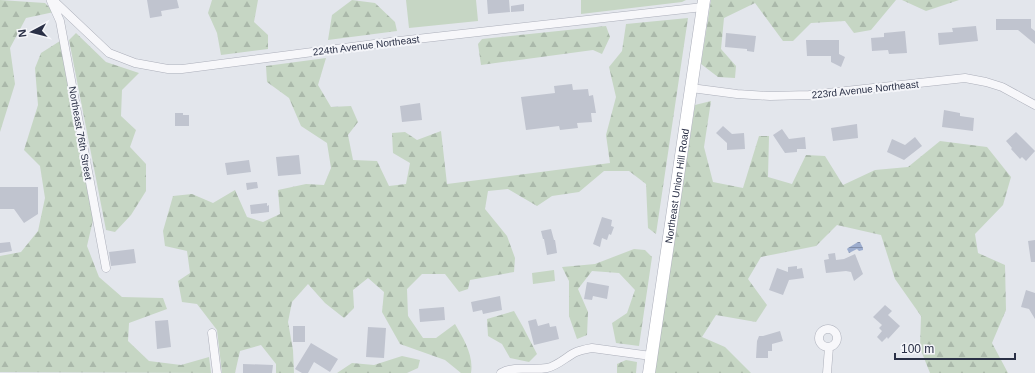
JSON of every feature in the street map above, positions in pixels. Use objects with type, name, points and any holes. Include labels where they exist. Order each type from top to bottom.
[{"type":"street","name":"224th Avenue Northeast","points":[[52,0],[109,53],[135,62],[168,69],[182,69],[400,40],[703,4]]},
{"type":"street","name":"Northeast 76th Street","points":[[52,0],[60,21],[106,268]]},
{"type":"street","name":"Northeast Union Hill Road","points":[[649,373],[703,4]]},
{"type":"street","name":"223rd Avenue Northeast","points":[[691,88],[770,96],[809,95],[964,78],[1002,87],[1035,104]]},
{"type":"street","points":[[212,333],[217,373]]},
{"type":"street","points":[[827,373],[829,347]]},
{"type":"street","points":[[501,373],[517,368],[547,368],[574,353],[592,348],[652,356]]},
{"type":"green space","points":[[0,0],[45,3],[54,12],[26,18],[10,48],[15,84],[0,132]]},
{"type":"green space","points":[[212,0],[258,0],[254,22],[268,35],[268,49],[221,55],[217,33],[208,13]]},
{"type":"green space","points":[[352,0],[375,3],[395,22],[397,31],[328,40],[332,15]]},
{"type":"green space","points":[[406,0],[476,0],[478,21],[409,28]]},
{"type":"green space","points":[[581,0],[686,0],[682,2],[581,14]]},
{"type":"green space","points":[[711,0],[896,0],[871,30],[854,33],[845,21],[811,23],[793,41],[783,41],[755,3],[724,18],[721,49],[736,66],[735,78],[718,77],[701,64]]},
{"type":"green space","points":[[902,0],[959,0],[926,11]]},
{"type":"green space","points":[[688,18],[656,234],[648,228],[646,184],[629,171],[604,171],[579,192],[552,196],[537,206],[508,189],[488,191],[485,209],[507,236],[515,258],[514,272],[470,280],[468,289],[459,292],[445,274],[422,274],[407,289],[408,316],[423,338],[436,338],[455,324],[469,353],[472,366],[471,373],[461,373],[445,360],[400,344],[382,312],[384,292],[368,278],[353,290],[354,308],[344,318],[325,303],[308,284],[292,302],[288,322],[293,350],[294,373],[276,373],[276,364],[261,345],[240,351],[235,373],[222,373],[217,330],[197,304],[182,302],[178,281],[190,273],[187,251],[165,246],[163,231],[173,196],[192,194],[213,203],[235,190],[247,217],[263,222],[280,214],[278,190],[306,184],[324,185],[331,168],[327,143],[301,126],[289,98],[267,82],[266,66],[326,58],[318,85],[331,107],[351,106],[358,122],[348,135],[353,160],[377,161],[389,186],[406,184],[410,163],[393,153],[392,133],[405,132],[417,140],[441,131],[447,184],[610,163],[606,135],[616,97],[609,67],[622,51],[626,24]]},
{"type":"green space","points":[[606,26],[610,37],[602,54],[593,50],[481,65],[478,44],[482,39]]},
{"type":"green space","points":[[76,33],[106,62],[139,73],[122,90],[121,116],[136,130],[130,147],[146,164],[146,191],[131,215],[115,232],[106,230],[69,40]]},
{"type":"green space","points":[[60,41],[93,220],[87,246],[99,277],[122,297],[163,298],[167,309],[129,323],[128,341],[149,361],[181,365],[209,357],[211,373],[0,372],[0,256],[21,252],[38,231],[45,198],[40,166],[24,150],[38,105],[35,68],[41,53]]},
{"type":"green space","points":[[711,101],[704,147],[713,182],[743,188],[759,136],[769,136],[768,177],[792,184],[806,155],[825,156],[843,185],[875,170],[908,167],[940,141],[987,147],[1011,177],[1003,205],[975,234],[978,253],[1005,265],[1006,310],[992,343],[1008,373],[930,373],[920,348],[921,316],[895,279],[881,235],[837,225],[816,246],[761,257],[748,279],[767,305],[756,322],[716,315],[702,337],[725,347],[751,373],[655,373],[695,105]]},
{"type":"green space","points":[[634,249],[645,250],[652,257],[639,346],[616,343],[612,323],[627,313],[635,290],[619,273],[592,271],[578,289],[588,312],[587,335],[577,339],[569,316],[569,281],[562,267],[595,264]]},
{"type":"green space","points":[[554,270],[555,281],[533,284],[532,273]]},
{"type":"green space","points":[[514,311],[537,354],[529,362],[510,358],[502,344],[488,336],[487,319]]},
{"type":"green space","points":[[402,356],[420,360],[418,368],[407,373],[337,373],[352,363],[374,365]]},
{"type":"green space","points":[[626,360],[637,362],[636,373],[617,373],[617,364]]},
{"type":"water","points":[[860,242],[863,250],[859,251],[857,249],[849,253],[847,249]]},
{"type":"building","points":[[147,0],[177,0],[179,8],[161,11],[162,16],[150,18]]},
{"type":"building","points":[[487,0],[509,0],[510,12],[488,14]]},
{"type":"building","points":[[524,4],[524,11],[511,12],[511,6]]},
{"type":"building","points":[[996,19],[1031,19],[1031,28],[1035,31],[1035,44],[1018,30],[996,30]]},
{"type":"building","points":[[976,26],[978,41],[939,45],[938,33],[953,32],[952,28]]},
{"type":"building","points":[[905,31],[907,53],[889,54],[888,50],[872,51],[871,38],[884,37],[884,33]]},
{"type":"building","points":[[726,33],[756,36],[754,52],[747,51],[747,49],[725,47]]},
{"type":"building","points":[[806,40],[839,40],[839,54],[845,57],[841,67],[831,62],[831,56],[807,56]]},
{"type":"building","points":[[572,84],[573,90],[588,89],[589,96],[593,95],[596,113],[591,113],[592,122],[577,123],[578,128],[560,130],[559,126],[526,130],[521,97],[555,93],[554,86]]},
{"type":"building","points":[[420,103],[422,120],[402,122],[400,106]]},
{"type":"building","points":[[944,110],[960,113],[960,116],[974,118],[973,131],[942,127]]},
{"type":"building","points":[[175,113],[189,115],[189,126],[175,126]]},
{"type":"building","points":[[857,124],[858,138],[833,141],[831,128]]},
{"type":"building","points":[[723,126],[732,134],[744,133],[745,149],[727,150],[727,143],[716,133]]},
{"type":"building","points":[[782,129],[789,139],[805,137],[806,149],[797,149],[797,152],[785,153],[773,135]]},
{"type":"building","points":[[1016,132],[1035,151],[1026,161],[1022,157],[1020,159],[1006,141]]},
{"type":"building","points":[[915,137],[922,146],[904,160],[887,152],[892,139],[905,145]]},
{"type":"building","points":[[299,155],[301,174],[278,176],[276,157]]},
{"type":"building","points":[[249,160],[251,172],[227,175],[225,163]]},
{"type":"building","points":[[257,182],[258,188],[247,190],[246,183]]},
{"type":"building","points":[[0,187],[38,187],[38,214],[24,223],[14,209],[0,209]]},
{"type":"building","points":[[267,203],[267,206],[269,205],[269,212],[251,214],[250,205]]},
{"type":"building","points":[[602,217],[612,220],[611,226],[614,227],[607,240],[602,238],[600,247],[593,244]]},
{"type":"building","points":[[551,229],[555,240],[557,253],[547,255],[541,231]]},
{"type":"building","points":[[1035,240],[1035,262],[1031,262],[1028,241]]},
{"type":"building","points":[[10,242],[12,251],[0,253],[0,243]]},
{"type":"building","points":[[134,249],[136,263],[111,266],[109,252]]},
{"type":"building","points":[[835,253],[836,260],[844,259],[855,254],[863,274],[854,281],[851,272],[826,273],[824,260],[829,259],[828,254]]},
{"type":"building","points":[[797,266],[797,269],[802,268],[804,278],[789,280],[783,295],[769,290],[777,268],[788,272],[788,267]]},
{"type":"building","points":[[587,282],[609,286],[607,299],[593,296],[592,300],[584,299]]},
{"type":"building","points":[[1026,290],[1035,293],[1035,319],[1029,309],[1021,307]]},
{"type":"building","points":[[500,296],[502,310],[483,314],[482,310],[473,312],[471,302]]},
{"type":"building","points":[[885,305],[892,311],[888,315],[900,326],[888,339],[887,337],[882,342],[877,337],[882,331],[879,328],[882,325],[873,317]]},
{"type":"building","points":[[444,307],[445,320],[420,322],[419,309]]},
{"type":"building","points":[[536,319],[538,326],[549,323],[550,327],[556,326],[559,339],[534,345],[528,321]]},
{"type":"building","points":[[168,320],[171,347],[157,349],[155,321]]},
{"type":"building","points":[[293,326],[305,326],[305,342],[293,342]]},
{"type":"building","points":[[368,327],[386,328],[384,358],[366,357]]},
{"type":"building","points":[[780,331],[783,341],[772,344],[772,351],[768,351],[768,358],[756,358],[757,341],[759,336]]},
{"type":"building","points":[[311,343],[338,359],[330,372],[314,362],[308,373],[302,373],[295,369]]},
{"type":"building","points":[[243,364],[273,365],[272,373],[243,373]]}]
